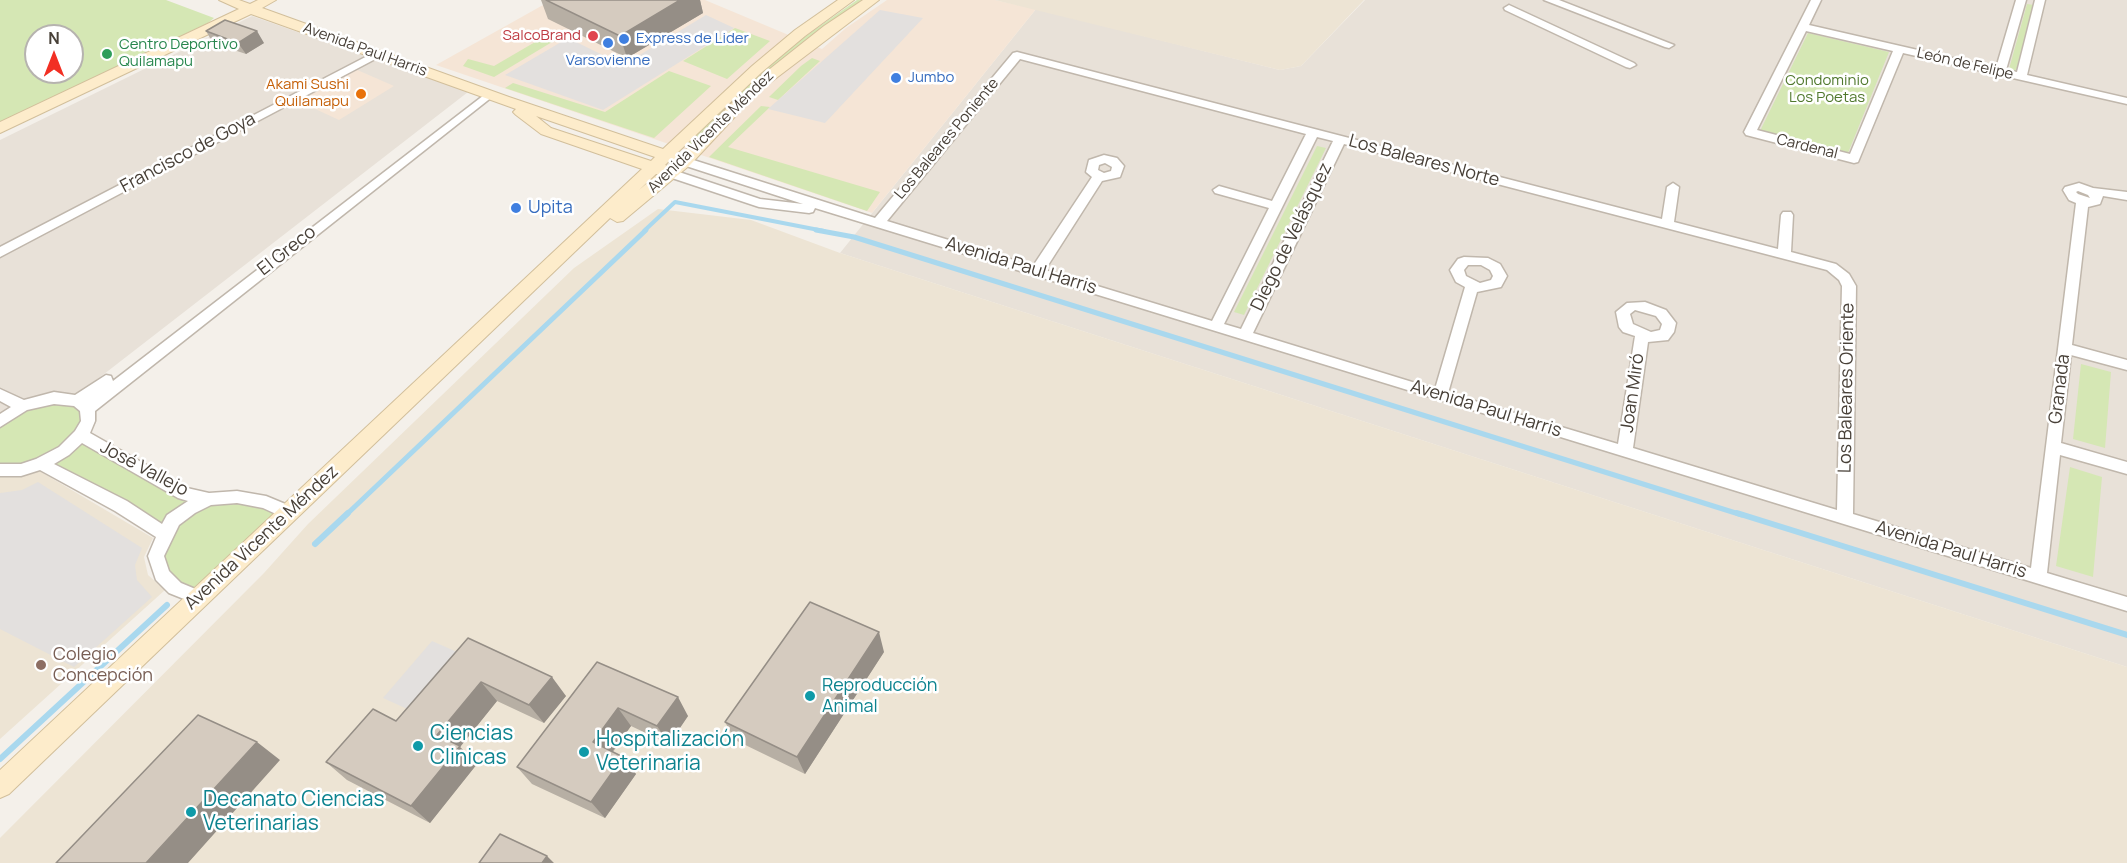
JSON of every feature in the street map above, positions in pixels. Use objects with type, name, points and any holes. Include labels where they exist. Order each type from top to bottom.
[{"type":"main road","name":"Avenida Paul Harris","points":[[226,0],[483,93],[684,161]]},
{"type":"main road","points":[[0,128],[269,0]]},
{"type":"main road","name":"Avenida Vicente Méndez","points":[[0,786],[778,50],[846,0]]},
{"type":"main road","name":"Avenida Vicente Méndez","points":[[524,290],[684,161],[771,75],[829,29],[872,0]]},
{"type":"main road","name":"Avenida Paul Harris","points":[[504,100],[546,131],[670,173]]},
{"type":"street","points":[[1549,0],[1669,45]]},
{"type":"street","points":[[1802,27],[1816,0]]},
{"type":"street","points":[[2000,72],[2022,0],[2040,2],[2021,77]]},
{"type":"street","points":[[1509,7],[1630,65]]},
{"type":"street","name":"León de Felipe","points":[[1802,27],[2127,101]]},
{"type":"street","name":"Cardenal","points":[[1802,27],[1750,132],[1854,159],[1899,50]]},
{"type":"street","name":"Francisco de Goya","points":[[0,244],[373,53]]},
{"type":"street","name":"Francisco de Goya","points":[[0,253],[373,53]]},
{"type":"street","name":"Los Baleares Norte","points":[[1017,55],[1831,267]]},
{"type":"street","name":"Los Baleares Poniente","points":[[878,223],[1017,55]]},
{"type":"street","name":"El Greco","points":[[83,405],[483,93]]},
{"type":"street","name":"Diego de Velásquez","points":[[1216,326],[1313,132]]},
{"type":"street","name":"Diego de Velásquez","points":[[1245,335],[1340,139]]},
{"type":"street","name":"Avenida Paul Harris","points":[[684,161],[845,213],[1440,396],[1625,450],[2127,604]]},
{"type":"street","name":"Avenida Paul Harris","points":[[670,173],[759,204],[845,213]]},
{"type":"street","points":[[1037,271],[1099,176]]},
{"type":"street","points":[[1667,225],[1673,188]]},
{"type":"street","points":[[1220,190],[1276,206]]},
{"type":"street","name":"Granada","points":[[2038,576],[2065,348],[2087,197],[2108,192],[2127,196]]},
{"type":"street","points":[[1784,256],[1787,215]]},
{"type":"street","name":"Los Baleares Oriente","points":[[1831,267],[1844,277],[1849,286],[1845,518]]},
{"type":"street","points":[[1440,396],[1472,287]]},
{"type":"street","name":"Joan Miró","points":[[1625,450],[1642,336]]},
{"type":"street","points":[[2065,348],[2127,365]]},
{"type":"street","points":[[0,394],[23,406]]},
{"type":"street","points":[[0,421],[23,406],[54,398],[83,405]]},
{"type":"street","name":"José Vallejo","points":[[0,470],[21,470],[41,464],[64,451],[81,435],[88,421],[83,405]]},
{"type":"street","name":"José Vallejo","points":[[81,435],[184,494],[209,500]]},
{"type":"street","points":[[2053,447],[2127,468]]},
{"type":"street","points":[[41,464],[121,506],[165,534]]},
{"type":"street","name":"José Vallejo","points":[[199,598],[176,588],[162,575],[156,556],[173,520],[189,508],[209,500],[237,497],[266,502],[289,513]]},
{"type":"shaded area","points":[[552,0],[705,0],[822,49],[846,28],[887,0],[995,0],[1036,9],[872,213],[436,65]]},
{"type":"shaded area","points":[[995,0],[1364,0],[1301,66],[1280,70]]},
{"type":"shaded area","points":[[1365,0],[2127,0],[2127,667],[840,253],[1036,9],[1280,70],[1301,66]]},
{"type":"shaded area","points":[[880,10],[923,18],[825,123],[768,109]]},
{"type":"shaded area","points":[[706,15],[734,28],[603,110],[505,75],[568,38],[623,65]]},
{"type":"shaded area","points":[[252,16],[468,92],[77,395],[97,406],[97,420],[90,434],[0,476],[0,140]]},
{"type":"shaded area","points":[[355,69],[394,86],[339,120],[296,100]]},
{"type":"shaded area","points":[[658,209],[751,220],[840,253],[2127,667],[2127,863],[0,863],[0,838],[264,573],[308,524],[574,268]]},
{"type":"shaded area","name":"Colegio Concepción","points":[[36,469],[153,538],[144,557],[148,575],[165,590],[0,739],[0,476]]},
{"type":"shaded area","name":"Colegio Concepción","points":[[38,482],[142,548],[135,565],[137,580],[152,597],[74,667],[0,629],[0,493],[22,490]]},
{"type":"shaded area","points":[[432,641],[464,655],[416,713],[383,698]]},
{"type":"green space","name":"Centro Deportivo Quilamapu","points":[[0,0],[166,0],[214,18],[208,23],[84,82],[84,24],[24,24],[24,84],[80,84],[0,122]]},
{"type":"green space","points":[[857,0],[862,0],[795,48],[691,145],[684,143],[793,45]]},
{"type":"green space","points":[[2027,4],[2034,5],[2016,71],[2009,69]]},
{"type":"green space","points":[[735,28],[770,41],[727,79],[683,61]]},
{"type":"green space","points":[[554,31],[562,36],[494,77],[463,66],[468,59],[494,66]]},
{"type":"green space","name":"Condominio Los Poetas","points":[[1808,33],[1889,52],[1848,153],[1760,131]]},
{"type":"green space","points":[[812,58],[820,61],[778,100],[769,97],[801,66]]},
{"type":"green space","points":[[669,71],[711,86],[654,138],[505,88],[513,83],[605,112]]},
{"type":"green space","points":[[761,106],[770,107],[728,147],[880,192],[867,211],[709,157]]},
{"type":"green space","points":[[1317,146],[1326,148],[1244,315],[1234,312]]},
{"type":"green space","points":[[2081,364],[2111,372],[2105,448],[2073,439]]},
{"type":"green space","points":[[66,401],[79,407],[84,417],[69,444],[30,465],[0,467],[0,425],[28,407]]},
{"type":"green space","points":[[85,441],[197,501],[162,527],[52,464]]},
{"type":"green space","points":[[2070,467],[2102,477],[2093,577],[2056,566]]},
{"type":"green space","points":[[234,499],[263,504],[283,515],[204,590],[179,583],[164,569],[163,549],[168,533],[192,510]]},
{"type":"building","points":[[546,0],[680,0],[620,36]]},
{"type":"building","points":[[225,20],[257,31],[238,43],[206,31]]},
{"type":"building","name":"Reproducción Animal","points":[[810,602],[879,632],[797,757],[725,722]]},
{"type":"building","points":[[468,638],[552,677],[529,705],[481,682],[437,735],[460,746],[411,806],[326,762],[373,709],[396,721]]},
{"type":"building","points":[[597,662],[678,697],[657,726],[618,708],[593,742],[623,757],[591,802],[517,767]]},
{"type":"building","points":[[198,715],[257,742],[146,863],[56,863]]},
{"type":"building","points":[[500,834],[547,856],[542,863],[479,863]]},
{"type":"waterway","points":[[644,231],[675,202],[824,231]]},
{"type":"waterway","points":[[346,515],[646,230]]},
{"type":"waterway","points":[[816,230],[854,237],[1742,515]]},
{"type":"waterway","points":[[315,544],[348,513]]},
{"type":"waterway","points":[[1737,513],[2127,635]]},
{"type":"waterway","points":[[0,759],[167,605]]},
{"type":"place","name":"SalcoBrand","points":[[593,36]]},
{"type":"place","name":"Express de Lider","points":[[624,39]]},
{"type":"place","name":"Varsovienne","points":[[608,43]]},
{"type":"place","name":"Centro Deportivo Quilamapu","points":[[107,54]]},
{"type":"place","name":"Jumbo","points":[[896,78]]},
{"type":"place","name":"Akami Sushi Quilamapu","points":[[361,94]]},
{"type":"place","name":"Upita","points":[[516,208]]},
{"type":"place","name":"Colegio Concepción","points":[[41,665]]},
{"type":"place","name":"Reproducción Animal","points":[[810,696]]},
{"type":"place","name":"Ciencias Clinicas","points":[[418,746]]},
{"type":"place","name":"Hospitalización Veterinaria","points":[[584,752]]},
{"type":"place","name":"Decanato Ciencias Veterinarias","points":[[191,812]]}]
